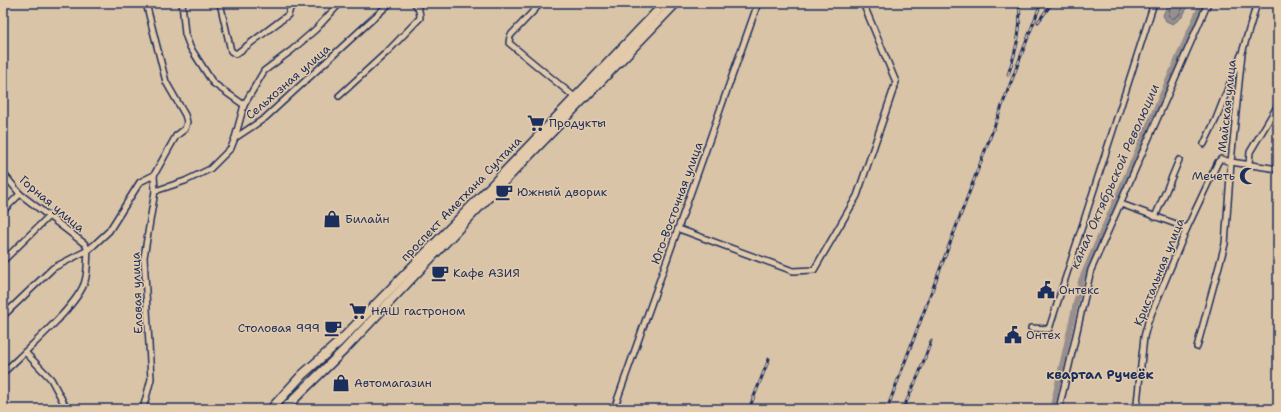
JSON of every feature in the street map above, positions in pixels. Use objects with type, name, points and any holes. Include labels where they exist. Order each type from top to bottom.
[{"type":"main road","name":"проспект Аметхана Султана","points":[[271,409],[302,375],[339,342],[578,99],[665,3]]},
{"type":"main road","points":[[284,409],[346,349],[578,99],[676,3]]},
{"type":"street","points":[[3,316],[53,268],[88,250],[109,230],[140,182],[154,175],[176,136],[185,129],[187,122],[185,115],[166,82],[146,3]]},
{"type":"street","points":[[182,3],[185,34],[190,47],[214,83],[244,105]]},
{"type":"street","points":[[220,3],[231,51],[236,54],[288,15],[292,3]]},
{"type":"street","points":[[235,138],[244,105],[264,71],[280,57],[292,50],[316,29],[340,3]]},
{"type":"street","name":"Сельхозная улица","points":[[155,191],[185,181],[210,169],[231,148],[235,138],[265,118],[390,3]]},
{"type":"street","points":[[541,3],[510,36],[509,43],[578,99]]},
{"type":"street","name":"Юго-Восточная улица","points":[[614,409],[758,3]]},
{"type":"street","points":[[679,229],[794,271],[814,270],[857,196],[896,82],[863,3]]},
{"type":"street","points":[[1031,328],[1049,329],[1154,3]]},
{"type":"street","points":[[1059,409],[1091,270],[1208,3]]},
{"type":"street","name":"Майская улица","points":[[1204,144],[1216,119],[1232,74],[1242,53],[1257,3]]},
{"type":"street","points":[[339,96],[388,51],[420,18],[417,4]]},
{"type":"street","name":"Майская улица","points":[[1242,53],[1231,162],[1278,169]]},
{"type":"street","points":[[1249,164],[1250,152],[1278,105]]},
{"type":"street","name":"Кристальная улица","points":[[1139,409],[1137,403],[1146,330],[1187,228],[1218,162],[1221,159],[1231,162]]},
{"type":"street","name":"Кристальная улица","points":[[1155,217],[1179,160]]},
{"type":"street","points":[[1197,347],[1226,244],[1231,162]]},
{"type":"street","name":"Горная улица","points":[[3,173],[20,194],[85,244],[88,250]]},
{"type":"street","name":"Еловая улица","points":[[143,409],[151,379],[144,257],[155,191],[154,175]]},
{"type":"street","points":[[3,211],[20,194]]},
{"type":"street","points":[[1121,204],[1187,228]]},
{"type":"street","points":[[3,261],[49,216]]},
{"type":"street","points":[[3,373],[57,320],[81,292],[85,282],[88,250]]},
{"type":"street","points":[[25,352],[52,379],[67,409]]},
{"type":"water","points":[[1169,3],[1190,3],[1182,17],[1173,24],[1166,21],[1163,15]]},
{"type":"waterway","name":"канал Октябрьской Революции","points":[[1052,409],[1081,280],[1202,3]]},
{"type":"railway","points":[[1008,75],[1018,39],[1020,21],[1019,3]]},
{"type":"railway","points":[[887,409],[1041,3]]},
{"type":"railway","points":[[1038,22],[1052,3]]},
{"type":"railway","points":[[903,409],[919,374],[931,341]]},
{"type":"railway","points":[[749,409],[769,359]]},
{"type":"place","name":"Продукты","points":[[536,123]]},
{"type":"place","name":"Мечеть","points":[[1248,176]]},
{"type":"place","name":"Южный дворик","points":[[504,192]]},
{"type":"place","name":"Билайн","points":[[332,219]]},
{"type":"place","name":"Кафе АЗИЯ","points":[[440,273]]},
{"type":"place","name":"Онтекс","points":[[1046,290]]},
{"type":"place","name":"НАШ гастроном","points":[[358,311]]},
{"type":"place","name":"Столовая 999","points":[[333,328]]},
{"type":"place","name":"Онтех","points":[[1013,335]]},
{"type":"place","name":"Автомагазин","points":[[341,383]]},
{"type":"district","name":"квартал Ручеёк","points":[[1100,374]]}]
